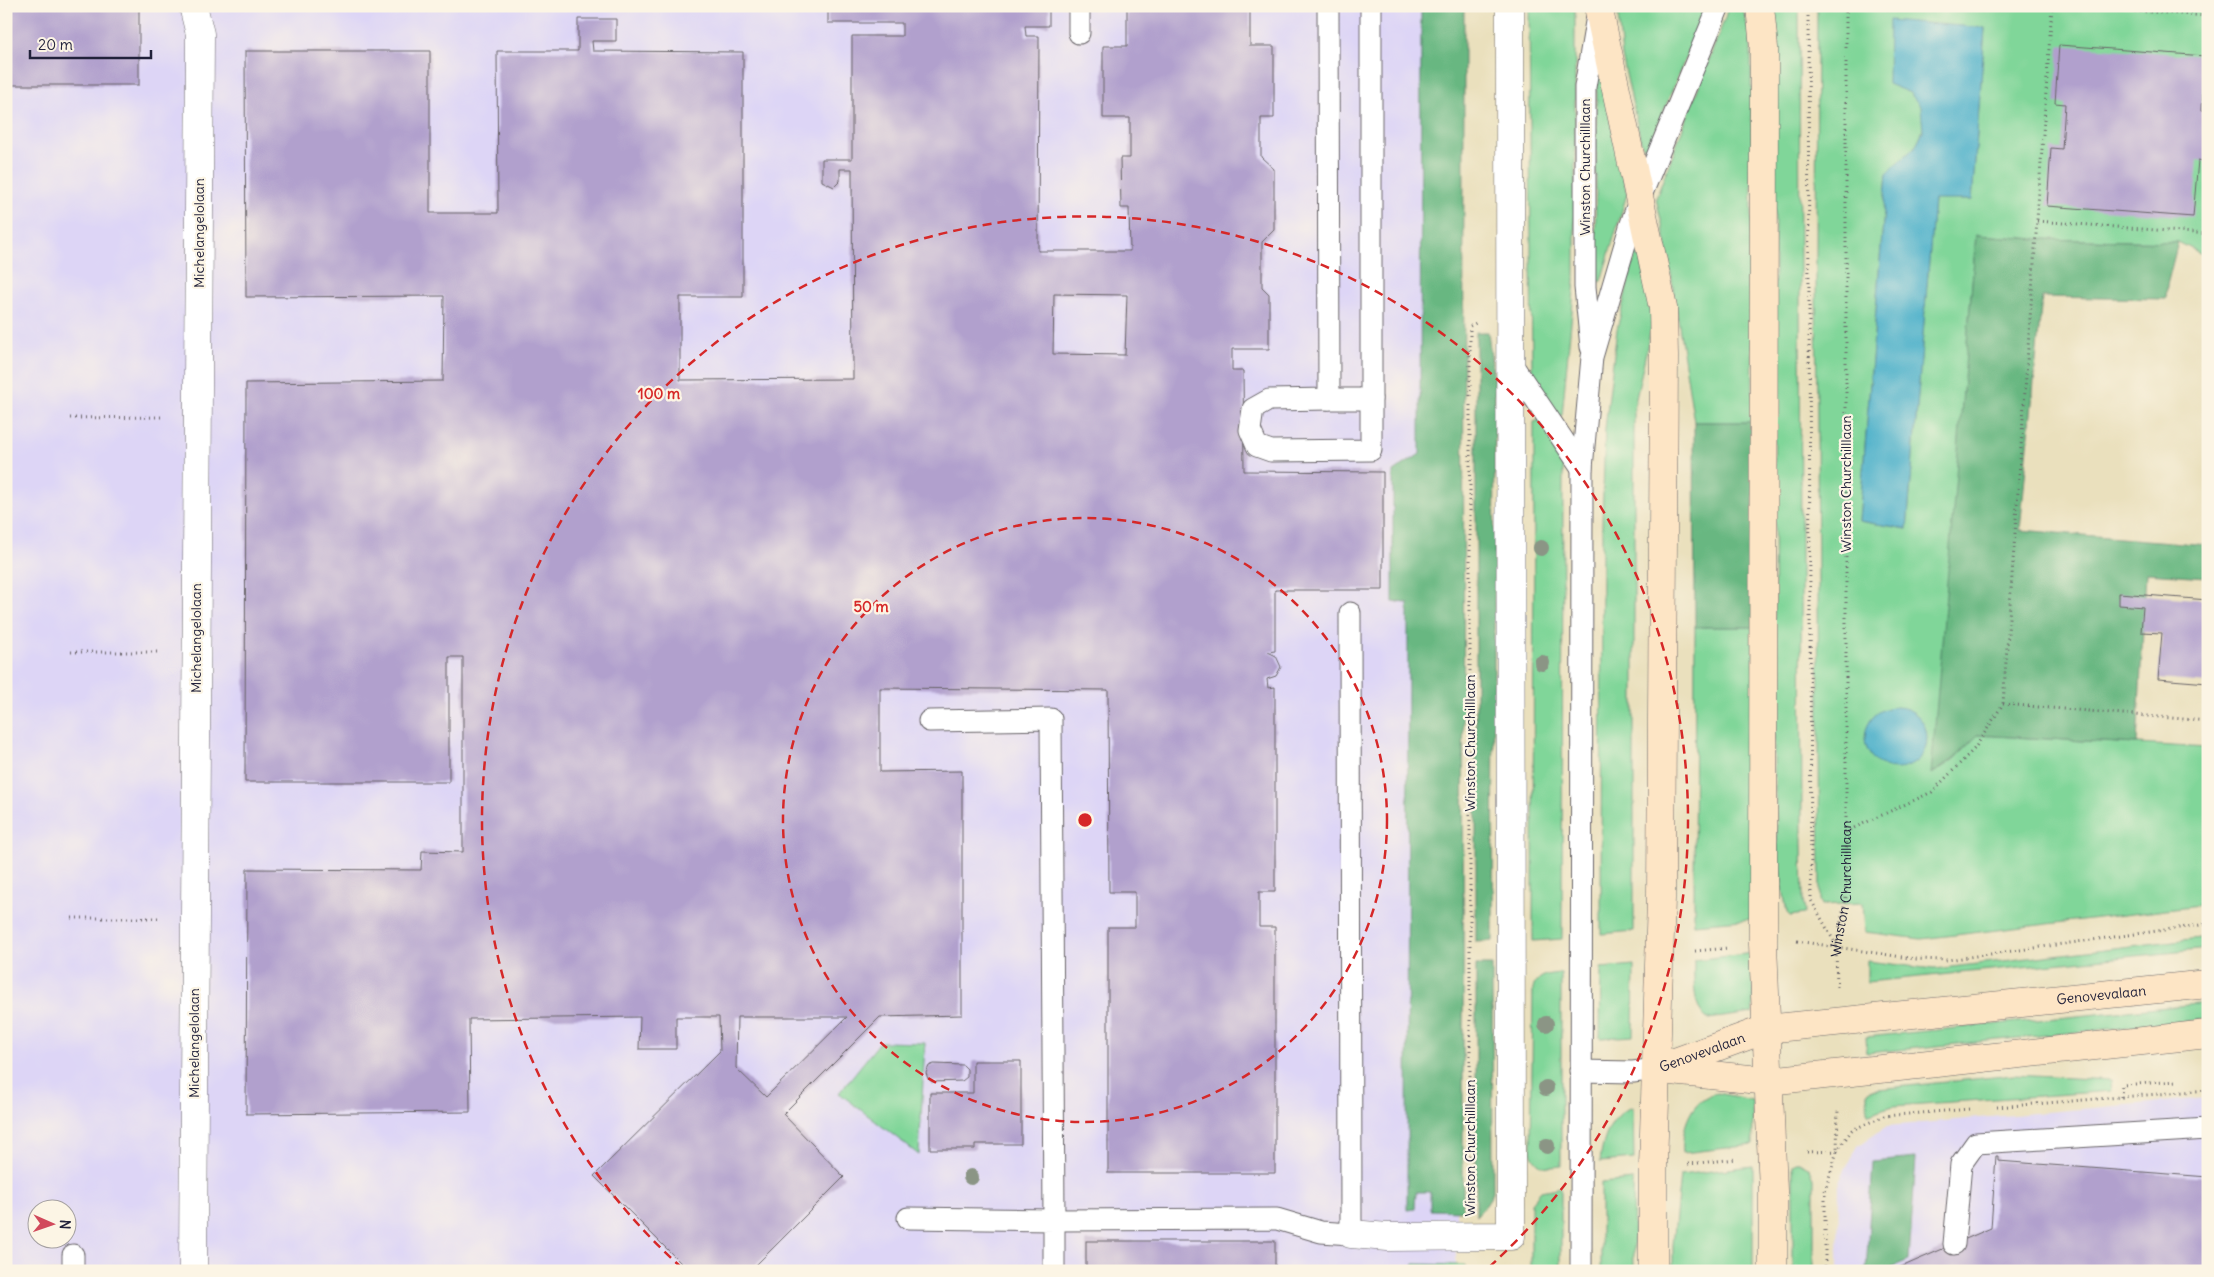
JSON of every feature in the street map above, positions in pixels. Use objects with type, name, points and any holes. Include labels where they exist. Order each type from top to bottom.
[{"type":"main road","points":[[1760,6],[1764,48],[1763,944],[1773,1191],[1773,1271]]},
{"type":"main road","name":"Winston Churchilllaan","points":[[1598,7],[1663,308],[1662,888],[1653,1168],[1653,1271]]},
{"type":"main road","name":"Genovevalaan","points":[[1656,1069],[1766,1029],[2208,984]]},
{"type":"main road","name":"Genovevalaan","points":[[1656,1069],[1769,1081],[2208,1034]]},
{"type":"street","name":"Michelangelolaan","points":[[193,6],[200,34],[193,1271]]},
{"type":"street","points":[[1351,1234],[1388,1237],[1511,1236],[1512,304],[1510,6]]},
{"type":"lane","points":[[1079,6],[1079,33]]},
{"type":"lane","points":[[1328,6],[1329,399]]},
{"type":"lane","points":[[1371,6],[1371,399],[1371,450],[1271,451],[1257,446],[1250,430],[1253,409],[1269,400],[1371,399]]},
{"type":"lane","name":"Winston Churchilllaan","points":[[1592,357],[1640,198],[1719,6]]},
{"type":"lane","name":"Winston Churchilllaan","points":[[1581,1271],[1582,468],[1592,357],[1585,287],[1585,87],[1598,7]]},
{"type":"lane","points":[[1512,363],[1582,468]]},
{"type":"lane","points":[[908,1218],[1277,1220],[1321,1232],[1351,1234],[1350,613]]},
{"type":"lane","points":[[929,721],[1051,719],[1054,1271]]},
{"type":"lane","points":[[1580,1072],[1633,1072],[1656,1069]]},
{"type":"lane","points":[[1954,1244],[1961,1164],[1976,1143],[2208,1129]]},
{"type":"path","name":"Winston Churchilllaan","points":[[1808,6],[1811,900],[1836,946]]},
{"type":"path","name":"Winston Churchilllaan","points":[[1836,946],[1846,897],[1846,6]]},
{"type":"path","points":[[1845,832],[1932,792],[1975,748],[2003,704],[2052,6]]},
{"type":"path","points":[[2065,6],[2208,16]]},
{"type":"path","points":[[2037,221],[2208,234]]},
{"type":"path","name":"Winston Churchilllaan","points":[[1470,1237],[1470,326],[1512,304]]},
{"type":"path","points":[[70,418],[198,417]]},
{"type":"path","points":[[71,652],[130,652]]},
{"type":"path","points":[[2003,704],[2208,721]]},
{"type":"path","points":[[72,918],[195,918]]},
{"type":"path","points":[[1836,946],[1915,959],[1947,960],[2208,924]]},
{"type":"path","points":[[2121,1097],[2122,1085],[2177,1081]]},
{"type":"shaded area","points":[[6,6],[1453,6],[1456,539],[1456,1271],[6,1271]]},
{"type":"shaded area","points":[[2208,1098],[2208,1271],[1838,1271],[1839,1182],[1858,1146],[1887,1126]]},
{"type":"green space","points":[[1421,6],[1464,6],[1463,1211],[1430,1210],[1430,1192],[1416,1192],[1415,1208],[1407,1209],[1408,603],[1393,602],[1393,472],[1420,454]]},
{"type":"green space","points":[[1529,6],[1575,6],[1575,281],[1562,415],[1559,417],[1532,372]]},
{"type":"green space","points":[[1617,6],[1707,6],[1648,149],[1642,146],[1622,56]]},
{"type":"green space","points":[[1728,6],[1742,6],[1751,39],[1753,422],[1694,422],[1666,242],[1656,198]]},
{"type":"green space","points":[[1775,6],[1799,6],[1802,843],[1803,901],[1805,911],[1804,914],[1790,916],[1787,913],[1778,859],[1774,763]]},
{"type":"green space","points":[[1817,6],[2208,6],[2208,257],[2178,242],[2038,239],[1976,235],[1932,774],[1954,759],[1978,735],[2208,748],[2208,905],[1921,939],[1865,932],[1863,903],[1822,905],[1820,900],[1816,266]],"holes":[[[1985,28],[1972,200],[1934,199],[1907,529],[1859,521],[1887,173],[1902,161],[1915,146],[1923,128],[1922,108],[1910,93]]]},
{"type":"green space","points":[[1597,78],[1601,79],[1627,194],[1601,281],[1597,283],[1595,281]]},
{"type":"green space","points":[[1976,235],[2038,239],[2178,242],[2167,285],[2166,299],[2042,297],[2020,530],[2208,545],[2208,577],[2146,573],[2137,744],[1978,735],[1954,758],[1931,774]]},
{"type":"green space","points":[[1636,251],[1640,252],[1653,319],[1634,408],[1634,931],[1601,934],[1602,525],[1605,429],[1617,329]]},
{"type":"green space","points":[[1476,332],[1488,332],[1495,389],[1493,941],[1476,942]]},
{"type":"green space","points":[[1539,420],[1563,460],[1562,939],[1533,941],[1534,422]]},
{"type":"green space","points":[[1694,422],[1753,422],[1754,627],[1695,627]]},
{"type":"green space","points":[[1695,627],[1754,627],[1753,919],[1694,924]]},
{"type":"green space","points":[[2208,937],[2208,949],[1867,982],[1867,961],[1934,969]]},
{"type":"green space","points":[[1753,953],[1753,1013],[1706,1018],[1698,1006],[1696,998],[1694,960]]},
{"type":"green space","points":[[1476,965],[1492,965],[1493,1192],[1487,1204],[1476,1216]]},
{"type":"green space","points":[[1634,965],[1633,1036],[1600,1038],[1601,968]]},
{"type":"green space","points":[[1561,973],[1561,1166],[1546,1167],[1536,1161],[1531,1152],[1533,988],[1541,978]]},
{"type":"green space","points":[[2208,1003],[2208,1019],[1867,1053],[1866,1037]]},
{"type":"green space","points":[[880,1042],[925,1043],[919,1155],[839,1093]]},
{"type":"green space","points":[[2013,1075],[2111,1080],[2112,1091],[1893,1106],[1869,1114],[1867,1111],[1867,1092],[1869,1090]]},
{"type":"green space","points":[[1718,1093],[1752,1100],[1753,1145],[1683,1153],[1684,1134],[1690,1115],[1701,1101]]},
{"type":"green space","points":[[1633,1107],[1634,1159],[1600,1162],[1605,1138],[1613,1122],[1618,1116]]},
{"type":"green space","points":[[1916,1158],[1909,1260],[1882,1271],[1866,1271],[1873,1162]]},
{"type":"green space","points":[[1795,1162],[1810,1168],[1814,1178],[1814,1271],[1793,1271],[1793,1165]]},
{"type":"green space","points":[[1753,1166],[1753,1271],[1673,1271],[1673,1245],[1680,1175]]},
{"type":"green space","points":[[1633,1180],[1634,1271],[1601,1271],[1601,1183]]},
{"type":"green space","points":[[1561,1187],[1561,1271],[1531,1271],[1531,1203],[1541,1191]]},
{"type":"green space","points":[[1414,1264],[1465,1265],[1465,1271],[1410,1271]]},
{"type":"water","points":[[1889,20],[1985,28],[1972,200],[1934,200],[1907,529],[1859,521],[1887,173],[1915,147],[1923,131],[1921,107],[1910,93],[1888,84]]},
{"type":"water","points":[[1896,707],[1913,712],[1918,716],[1922,721],[1927,738],[1922,755],[1918,760],[1913,764],[1896,769],[1879,764],[1874,760],[1870,755],[1865,738],[1870,721],[1874,716],[1879,712]]},
{"type":"building","points":[[6,6],[139,6],[139,85],[6,85]]},
{"type":"building","points":[[828,6],[1049,6],[1049,26],[1025,26],[1026,36],[1039,36],[1038,251],[1130,251],[1129,208],[1121,208],[1120,158],[1130,158],[1130,118],[1103,118],[1103,46],[1127,46],[1127,6],[1250,6],[1250,46],[1274,46],[1274,118],[1261,118],[1261,157],[1274,169],[1274,230],[1262,242],[1262,287],[1269,294],[1269,349],[1232,349],[1232,371],[1243,371],[1244,471],[1383,472],[1383,590],[1275,590],[1275,651],[1268,652],[1276,656],[1281,667],[1276,676],[1267,679],[1268,688],[1275,687],[1275,892],[1259,892],[1259,927],[1275,927],[1275,1173],[1108,1173],[1108,927],[1135,927],[1135,892],[1109,892],[1108,690],[880,688],[880,772],[962,771],[962,1015],[880,1017],[783,1114],[844,1177],[750,1271],[689,1271],[594,1176],[720,1051],[719,1017],[676,1017],[676,1049],[639,1049],[640,1017],[469,1019],[470,1112],[246,1114],[247,869],[421,870],[422,851],[463,852],[463,657],[449,657],[449,782],[245,782],[246,383],[443,381],[444,296],[246,297],[245,51],[430,51],[430,213],[498,213],[497,51],[578,51],[578,19],[616,19],[616,41],[592,41],[593,51],[743,52],[743,297],[680,297],[680,380],[853,379],[852,169],[840,169],[840,181],[834,187],[822,181],[822,159],[852,159],[852,36],[902,36],[902,23],[828,23]],"holes":[[[1054,294],[1127,295],[1125,355],[1053,354]],[[737,1017],[847,1017],[766,1097],[736,1068]]]},
{"type":"building","points":[[2059,45],[2205,56],[2202,110],[2208,111],[2208,162],[2198,160],[2193,217],[2047,206],[2051,148],[2062,149],[2065,104],[2055,103]]},
{"type":"building","points":[[2119,593],[2208,600],[2208,683],[2158,679],[2162,633],[2141,632],[2143,607],[2119,605]]},
{"type":"building","points":[[973,1061],[1021,1061],[1021,1144],[975,1144],[975,1149],[930,1149],[930,1093],[973,1093]]},
{"type":"building","points":[[934,1064],[963,1065],[967,1069],[967,1077],[962,1081],[932,1082],[928,1079],[926,1073],[929,1066]]},
{"type":"building","points":[[1996,1156],[1998,1156],[1998,1161],[2208,1177],[2208,1271],[1892,1271],[1991,1228]]},
{"type":"building","points":[[1086,1241],[1275,1241],[1275,1271],[1086,1271]]}]
